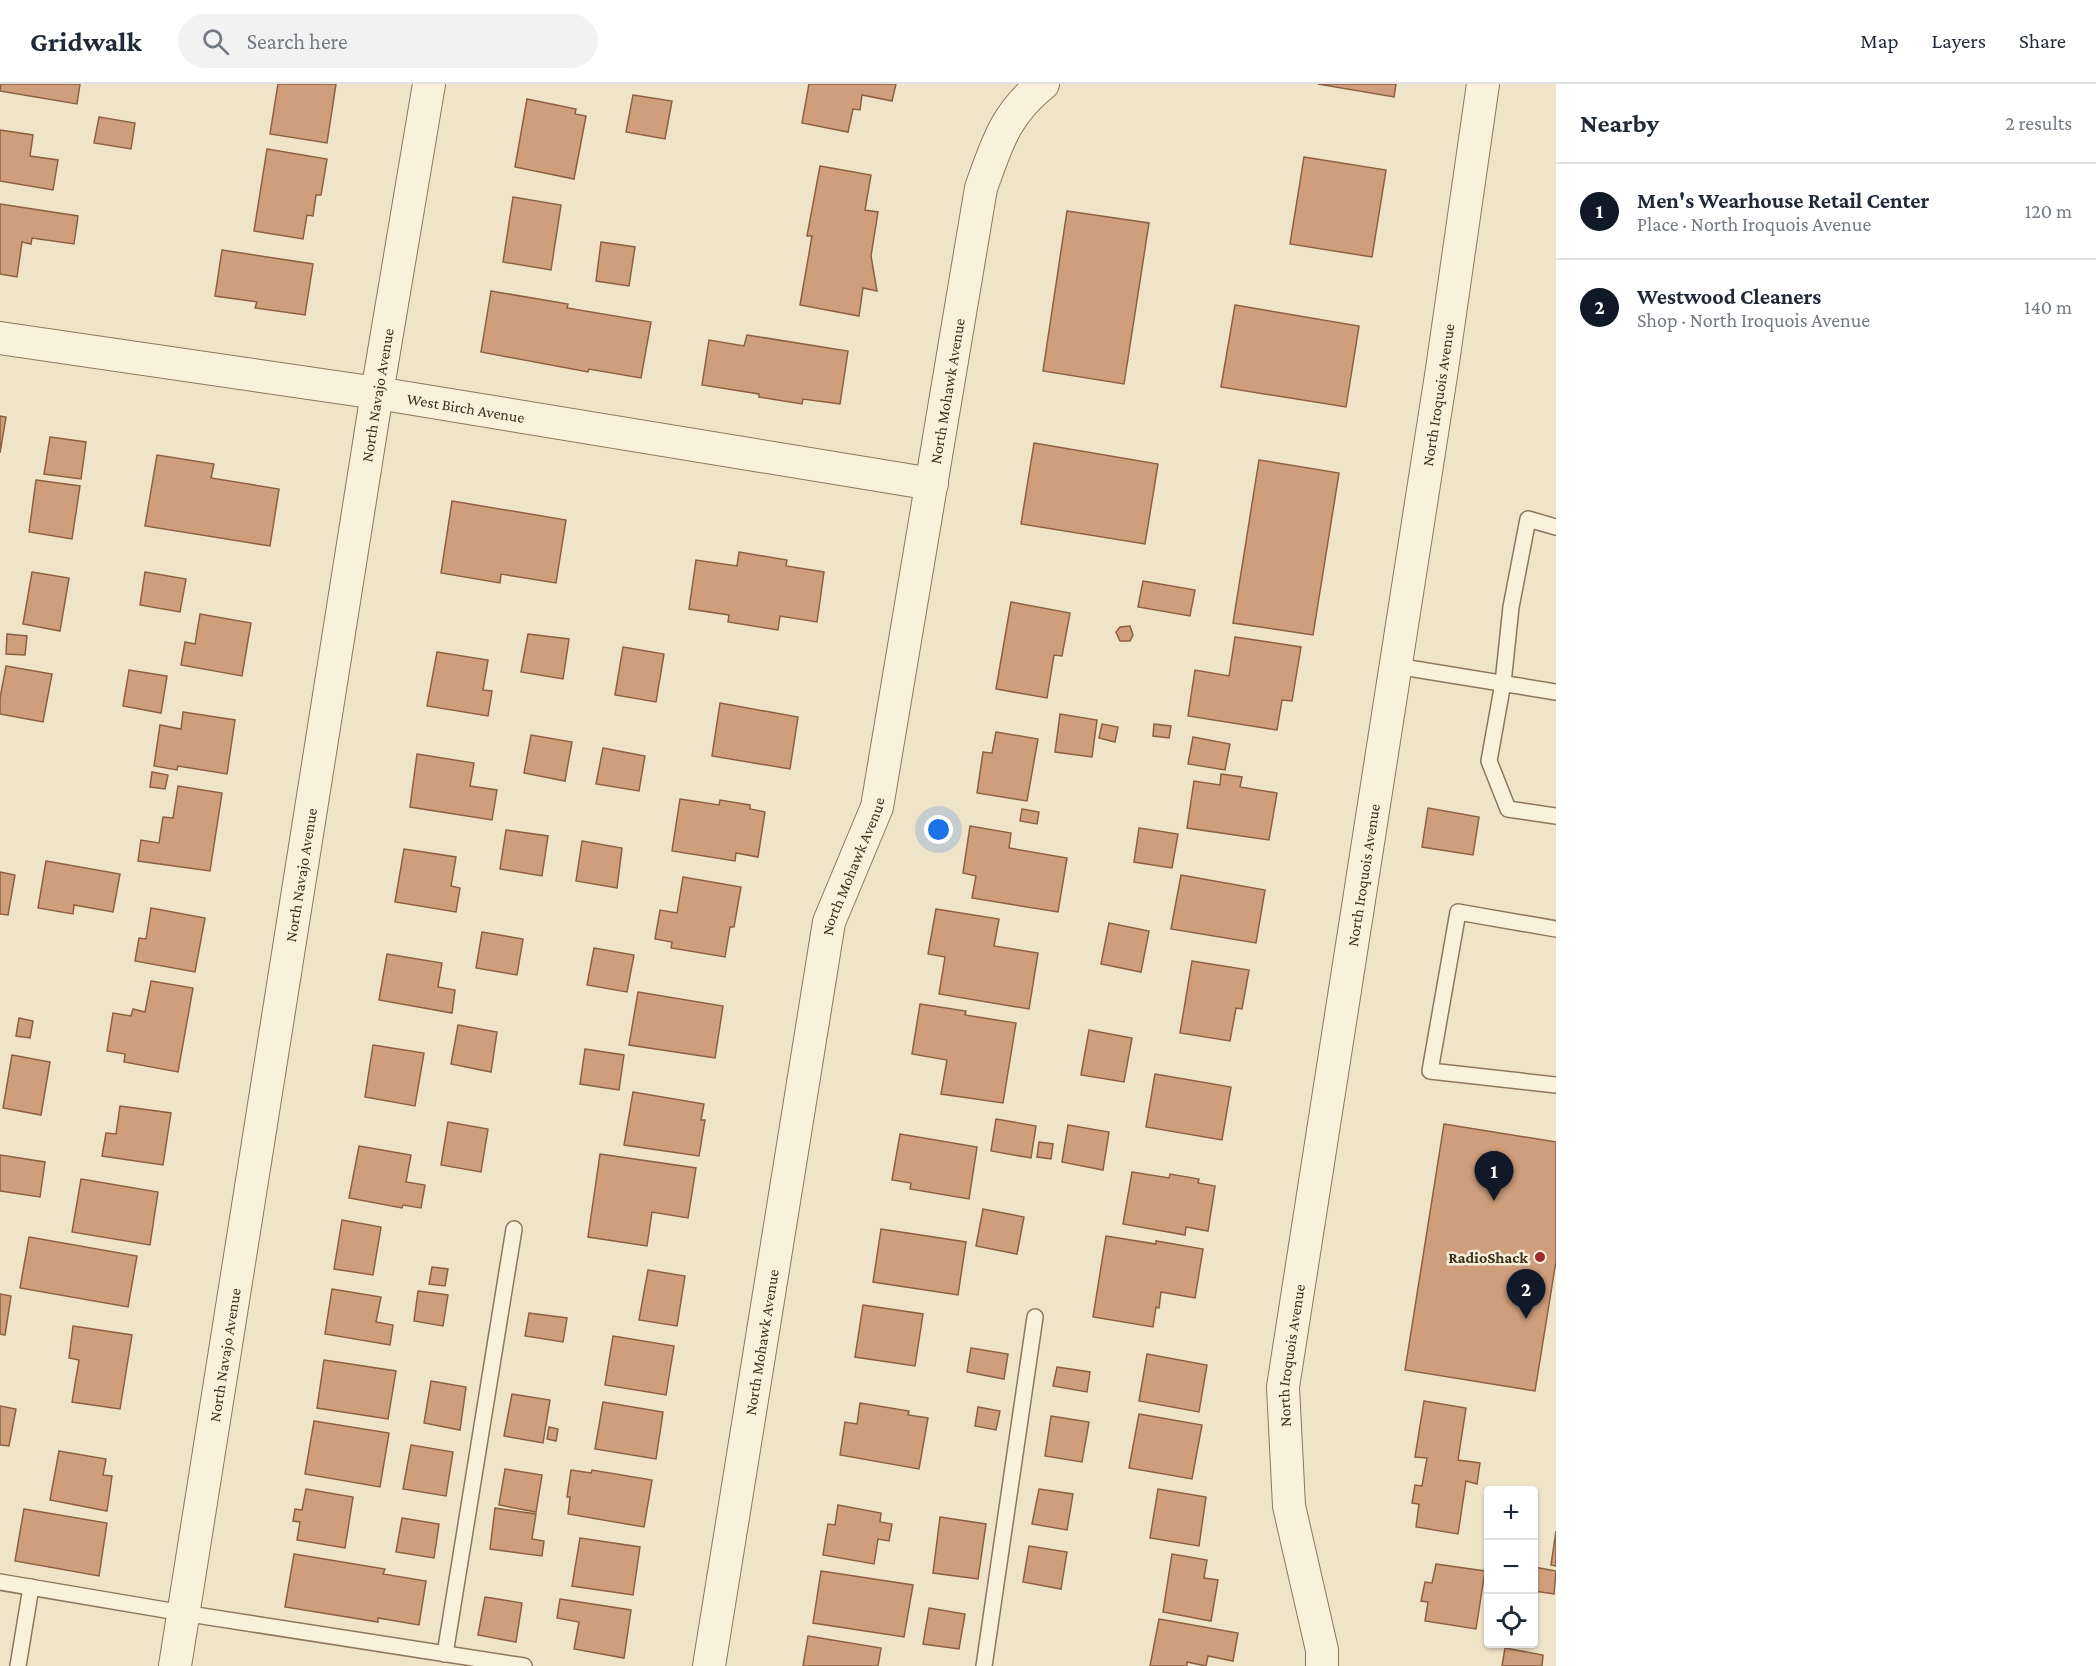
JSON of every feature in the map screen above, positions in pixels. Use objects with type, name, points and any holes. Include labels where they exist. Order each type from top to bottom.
[{"type":"street","name":"North Navajo Avenue","points":[[174,1666],[377,393],[429,84]]},
{"type":"street","name":"North Mohawk Avenue","points":[[709,1666],[829,922],[877,807],[981,188],[1002,131],[1027,96],[1043,84]]},
{"type":"street","name":"North Iroquois Avenue","points":[[1322,1666],[1322,1650],[1289,1506],[1283,1387],[1442,369],[1483,84]]},
{"type":"street","name":"West Birch Avenue","points":[[0,338],[377,393],[932,484]]},
{"type":"lane","points":[[1556,527],[1527,519],[1511,607],[1503,683],[1489,761],[1508,809],[1556,816]]},
{"type":"lane","points":[[1396,666],[1556,692]]},
{"type":"lane","points":[[1556,928],[1458,912],[1430,1071],[1556,1085]]},
{"type":"lane","points":[[445,1654],[514,1229]]},
{"type":"lane","points":[[984,1666],[1035,1317]]},
{"type":"lane","points":[[0,1582],[524,1666]]},
{"type":"lane","points":[[18,1666],[31,1587]]},
{"type":"building","points":[[1,84],[80,84],[77,104],[0,91]]},
{"type":"building","points":[[278,84],[336,84],[327,143],[270,134]]},
{"type":"building","points":[[809,84],[896,84],[892,101],[862,95],[860,110],[853,109],[848,132],[802,123]]},
{"type":"building","points":[[1318,84],[1396,84],[1394,97]]},
{"type":"building","points":[[633,95],[672,101],[665,139],[626,132]]},
{"type":"building","points":[[527,99],[576,109],[575,114],[586,116],[574,179],[515,167]]},
{"type":"building","points":[[99,117],[135,123],[131,149],[94,143]]},
{"type":"building","points":[[0,130],[33,135],[30,156],[58,160],[53,190],[0,181]]},
{"type":"building","points":[[267,149],[327,159],[321,195],[316,195],[313,216],[307,215],[303,239],[254,231]]},
{"type":"building","points":[[1304,157],[1386,170],[1372,257],[1290,244]]},
{"type":"building","points":[[820,166],[871,175],[865,210],[878,212],[871,256],[877,291],[863,288],[859,316],[800,305],[812,236],[807,236]]},
{"type":"building","points":[[513,197],[561,205],[551,270],[503,262]]},
{"type":"building","points":[[0,204],[78,216],[74,244],[32,238],[31,244],[22,242],[17,277],[0,274]]},
{"type":"building","points":[[1067,211],[1149,223],[1124,384],[1043,371]]},
{"type":"building","points":[[601,242],[635,247],[629,286],[596,281]]},
{"type":"building","points":[[222,250],[313,264],[305,315],[255,308],[257,302],[215,296]]},
{"type":"building","points":[[491,291],[568,304],[567,308],[651,322],[641,378],[589,369],[588,372],[481,352]]},
{"type":"building","points":[[1235,305],[1359,326],[1346,407],[1221,387]]},
{"type":"building","points":[[747,335],[848,351],[840,404],[803,399],[802,404],[702,385],[709,340],[744,346]]},
{"type":"building","points":[[0,416],[6,417],[0,453]]},
{"type":"building","points":[[50,437],[86,442],[81,479],[44,474]]},
{"type":"building","points":[[1034,443],[1158,464],[1145,544],[1021,524]]},
{"type":"building","points":[[157,455],[214,464],[211,478],[279,489],[270,546],[145,526]]},
{"type":"building","points":[[1259,460],[1339,473],[1313,635],[1233,623]]},
{"type":"building","points":[[36,480],[80,486],[72,539],[29,532]]},
{"type":"building","points":[[452,501],[566,520],[556,583],[501,574],[500,583],[441,573]]},
{"type":"building","points":[[739,552],[787,560],[786,566],[824,572],[817,622],[780,616],[778,630],[728,622],[729,615],[689,609],[696,560],[737,566]]},
{"type":"building","points":[[32,572],[69,578],[60,631],[23,624]]},
{"type":"building","points":[[145,572],[186,579],[180,612],[140,605]]},
{"type":"building","points":[[1143,581],[1195,590],[1190,616],[1138,607]]},
{"type":"building","points":[[1011,602],[1070,613],[1062,656],[1054,655],[1047,698],[996,689]]},
{"type":"building","points":[[200,614],[251,623],[242,676],[181,665],[185,642],[195,644]]},
{"type":"building","points":[[1130,626],[1133,635],[1130,641],[1120,641],[1116,632],[1120,627]]},
{"type":"building","points":[[7,634],[27,636],[25,655],[6,654]]},
{"type":"building","points":[[528,634],[569,639],[563,679],[521,672]]},
{"type":"building","points":[[1235,637],[1301,647],[1292,701],[1282,700],[1277,730],[1188,716],[1195,670],[1229,676]]},
{"type":"building","points":[[623,647],[664,654],[656,702],[615,695]]},
{"type":"building","points":[[437,652],[488,660],[483,690],[492,691],[488,716],[427,706]]},
{"type":"building","points":[[6,666],[52,674],[43,722],[0,714],[0,698]]},
{"type":"building","points":[[129,670],[167,676],[161,713],[123,706]]},
{"type":"building","points":[[720,703],[798,717],[790,769],[712,756]]},
{"type":"building","points":[[183,712],[235,720],[227,774],[178,766],[177,770],[154,766],[160,725],[181,729]]},
{"type":"building","points":[[1060,714],[1097,720],[1092,757],[1055,752]]},
{"type":"building","points":[[1102,724],[1118,727],[1115,742],[1099,738]]},
{"type":"building","points":[[1154,724],[1171,726],[1169,738],[1153,736]]},
{"type":"building","points":[[996,732],[1038,739],[1027,801],[977,793],[983,752],[992,753]]},
{"type":"building","points":[[531,735],[572,742],[565,781],[524,773]]},
{"type":"building","points":[[1193,737],[1230,744],[1225,770],[1188,764]]},
{"type":"building","points":[[603,748],[645,756],[639,791],[596,784]]},
{"type":"building","points":[[417,754],[474,763],[470,786],[497,790],[492,820],[410,807]]},
{"type":"building","points":[[152,772],[168,775],[165,789],[150,787]]},
{"type":"building","points":[[1221,774],[1242,777],[1240,787],[1277,793],[1269,840],[1187,828],[1194,781],[1220,785]]},
{"type":"building","points":[[178,786],[222,793],[210,871],[138,861],[141,840],[159,843],[163,817],[173,818]]},
{"type":"building","points":[[680,799],[719,805],[720,800],[750,805],[750,809],[765,812],[758,857],[736,853],[735,861],[672,851]]},
{"type":"building","points":[[1428,808],[1479,817],[1473,855],[1422,847]]},
{"type":"building","points":[[1022,809],[1039,812],[1037,824],[1020,821]]},
{"type":"building","points":[[970,826],[1011,833],[1009,848],[1067,858],[1058,912],[972,898],[976,876],[963,873]]},
{"type":"building","points":[[1139,828],[1178,834],[1172,868],[1134,862]]},
{"type":"building","points":[[506,830],[548,836],[542,876],[500,869]]},
{"type":"building","points":[[582,841],[622,848],[617,888],[576,881]]},
{"type":"building","points":[[404,849],[456,857],[451,886],[460,888],[456,912],[395,902]]},
{"type":"building","points":[[46,861],[120,874],[113,912],[74,905],[73,914],[38,908]]},
{"type":"building","points":[[0,872],[15,875],[8,915],[0,914]]},
{"type":"building","points":[[1181,875],[1265,890],[1256,943],[1171,929]]},
{"type":"building","points":[[683,877],[741,887],[734,927],[730,927],[725,957],[671,948],[672,942],[655,939],[660,910],[677,913]]},
{"type":"building","points":[[151,908],[205,918],[195,972],[135,961],[139,938],[146,939]]},
{"type":"building","points":[[936,909],[999,919],[994,946],[1038,953],[1029,1009],[939,994],[945,957],[928,954]]},
{"type":"building","points":[[1109,923],[1149,931],[1141,972],[1101,964]]},
{"type":"building","points":[[482,932],[523,939],[517,975],[476,968]]},
{"type":"building","points":[[594,948],[634,955],[627,992],[587,985]]},
{"type":"building","points":[[387,954],[442,963],[438,987],[455,990],[452,1013],[379,1000]]},
{"type":"building","points":[[1192,961],[1249,970],[1242,1009],[1236,1008],[1230,1041],[1180,1033]]},
{"type":"building","points":[[151,981],[193,988],[178,1072],[124,1062],[125,1054],[107,1051],[113,1013],[131,1016],[133,1009],[145,1012]]},
{"type":"building","points":[[638,992],[723,1006],[715,1058],[629,1045]]},
{"type":"building","points":[[920,1004],[966,1011],[965,1015],[1016,1023],[1003,1103],[941,1094],[947,1060],[912,1054]]},
{"type":"building","points":[[19,1018],[33,1021],[30,1038],[16,1036]]},
{"type":"building","points":[[458,1025],[497,1032],[491,1072],[451,1064]]},
{"type":"building","points":[[1089,1030],[1132,1038],[1124,1082],[1081,1075]]},
{"type":"building","points":[[373,1045],[424,1053],[415,1106],[365,1097]]},
{"type":"building","points":[[585,1049],[624,1055],[619,1090],[580,1084]]},
{"type":"building","points":[[12,1055],[50,1062],[41,1115],[3,1108]]},
{"type":"building","points":[[1155,1074],[1231,1087],[1222,1140],[1146,1127]]},
{"type":"building","points":[[633,1092],[704,1104],[701,1120],[705,1120],[699,1156],[624,1145]]},
{"type":"building","points":[[120,1106],[171,1113],[163,1165],[102,1156],[106,1133],[116,1134]]},
{"type":"building","points":[[996,1119],[1036,1126],[1031,1158],[991,1151]]},
{"type":"building","points":[[448,1122],[488,1129],[481,1172],[441,1165]]},
{"type":"building","points":[[1444,1124],[1556,1142],[1556,1261],[1535,1391],[1405,1370]]},
{"type":"building","points":[[1068,1125],[1109,1132],[1103,1170],[1062,1162]]},
{"type":"building","points":[[900,1134],[977,1147],[969,1199],[910,1189],[911,1183],[892,1180]]},
{"type":"building","points":[[1039,1142],[1053,1144],[1051,1159],[1037,1157]]},
{"type":"building","points":[[359,1146],[411,1155],[406,1182],[425,1185],[421,1208],[403,1205],[402,1208],[349,1198]]},
{"type":"building","points":[[600,1154],[696,1168],[688,1218],[652,1212],[647,1246],[588,1237]]},
{"type":"building","points":[[0,1155],[45,1162],[40,1197],[0,1191]]},
{"type":"building","points":[[1132,1172],[1169,1178],[1170,1174],[1199,1179],[1198,1183],[1215,1186],[1208,1231],[1186,1227],[1185,1235],[1123,1224]]},
{"type":"building","points":[[81,1179],[158,1192],[150,1245],[72,1232]]},
{"type":"building","points":[[983,1209],[1024,1217],[1017,1254],[976,1246]]},
{"type":"building","points":[[342,1220],[381,1227],[373,1275],[334,1269]]},
{"type":"building","points":[[881,1229],[966,1242],[958,1295],[873,1282]]},
{"type":"building","points":[[1106,1236],[1203,1249],[1195,1298],[1161,1292],[1153,1327],[1093,1317]]},
{"type":"building","points":[[29,1237],[137,1256],[128,1307],[20,1288]]},
{"type":"building","points":[[432,1267],[448,1269],[445,1286],[429,1284]]},
{"type":"building","points":[[648,1270],[685,1276],[677,1326],[639,1320]]},
{"type":"building","points":[[332,1289],[381,1297],[376,1322],[393,1325],[390,1345],[325,1334]]},
{"type":"building","points":[[418,1291],[448,1295],[443,1326],[414,1321]]},
{"type":"building","points":[[0,1294],[11,1296],[5,1335],[0,1334]]},
{"type":"building","points":[[863,1305],[923,1314],[915,1366],[855,1357]]},
{"type":"building","points":[[529,1313],[567,1318],[563,1342],[525,1336]]},
{"type":"building","points":[[73,1326],[132,1335],[120,1409],[72,1402],[79,1360],[69,1358]]},
{"type":"building","points":[[613,1336],[674,1346],[666,1395],[605,1385]]},
{"type":"building","points":[[971,1348],[1008,1354],[1004,1379],[967,1372]]},
{"type":"building","points":[[1147,1354],[1207,1365],[1199,1412],[1139,1401]]},
{"type":"building","points":[[324,1360],[396,1371],[388,1419],[317,1408]]},
{"type":"building","points":[[1057,1367],[1090,1372],[1087,1392],[1053,1386]]},
{"type":"building","points":[[431,1381],[466,1387],[460,1430],[424,1423]]},
{"type":"building","points":[[512,1394],[550,1400],[543,1443],[504,1436]]},
{"type":"building","points":[[1424,1401],[1466,1408],[1458,1460],[1480,1463],[1477,1484],[1466,1481],[1458,1534],[1416,1527],[1419,1504],[1412,1503],[1415,1485],[1422,1486],[1427,1458],[1415,1457]]},
{"type":"building","points":[[603,1402],[663,1412],[656,1459],[595,1449]]},
{"type":"building","points":[[860,1403],[909,1411],[908,1415],[928,1418],[919,1469],[840,1455],[845,1422],[857,1424]]},
{"type":"building","points":[[0,1406],[16,1409],[9,1446],[0,1445]]},
{"type":"building","points":[[978,1407],[1000,1411],[996,1430],[975,1426]]},
{"type":"building","points":[[1139,1414],[1202,1425],[1192,1479],[1129,1468]]},
{"type":"building","points":[[1051,1416],[1089,1422],[1082,1462],[1045,1456]]},
{"type":"building","points":[[314,1421],[389,1433],[380,1487],[305,1474]]},
{"type":"building","points":[[549,1427],[558,1429],[556,1441],[547,1439]]},
{"type":"building","points":[[411,1445],[453,1452],[446,1496],[403,1489]]},
{"type":"building","points":[[59,1451],[106,1459],[103,1475],[112,1476],[107,1511],[50,1500]]},
{"type":"building","points":[[505,1469],[542,1475],[536,1512],[499,1505]]},
{"type":"building","points":[[571,1470],[591,1473],[592,1470],[652,1480],[644,1527],[568,1514],[570,1497],[567,1497]]},
{"type":"building","points":[[306,1489],[353,1497],[345,1548],[297,1540],[300,1522],[293,1521],[295,1509],[302,1510]]},
{"type":"building","points":[[1039,1489],[1073,1494],[1067,1530],[1032,1524]]},
{"type":"building","points":[[1158,1489],[1206,1497],[1199,1546],[1150,1538]]},
{"type":"building","points":[[838,1505],[881,1513],[880,1522],[892,1524],[889,1541],[878,1539],[874,1564],[823,1555],[828,1524],[835,1525]]},
{"type":"building","points":[[495,1508],[536,1514],[532,1539],[544,1541],[542,1556],[490,1549]]},
{"type":"building","points":[[24,1509],[107,1523],[99,1576],[15,1561]]},
{"type":"building","points":[[940,1517],[986,1524],[978,1579],[933,1573]]},
{"type":"building","points":[[402,1518],[439,1524],[434,1558],[396,1552]]},
{"type":"building","points":[[1556,1531],[1556,1566],[1551,1565]]},
{"type":"building","points":[[580,1538],[640,1547],[633,1595],[572,1586]]},
{"type":"building","points":[[1029,1546],[1067,1552],[1061,1589],[1023,1582]]},
{"type":"building","points":[[294,1554],[385,1569],[383,1574],[426,1581],[419,1625],[378,1618],[378,1622],[285,1607]]},
{"type":"building","points":[[1172,1554],[1207,1560],[1204,1578],[1218,1580],[1211,1621],[1163,1612]]},
{"type":"building","points":[[1436,1564],[1484,1571],[1476,1629],[1425,1621],[1428,1602],[1421,1601],[1425,1582],[1432,1583]]},
{"type":"building","points":[[1538,1568],[1556,1571],[1554,1594],[1538,1592]]},
{"type":"building","points":[[821,1571],[913,1585],[904,1637],[813,1623]]},
{"type":"building","points":[[485,1597],[522,1603],[516,1642],[478,1635]]},
{"type":"building","points":[[560,1599],[631,1610],[624,1658],[574,1649],[579,1622],[557,1618]]},
{"type":"building","points":[[929,1608],[965,1614],[959,1649],[923,1644]]},
{"type":"building","points":[[1159,1619],[1238,1633],[1233,1661],[1208,1656],[1206,1666],[1187,1662],[1187,1666],[1150,1666]]},
{"type":"building","points":[[808,1636],[881,1648],[878,1666],[803,1666]]},
{"type":"building","points":[[1505,1648],[1543,1655],[1542,1666],[1502,1666]]},
{"type":"place","name":"Men's Wearhouse Retail Center","points":[[1494,1201]]},
{"type":"place","name":"RadioShack","points":[[1540,1257]]},
{"type":"place","name":"Westwood Cleaners","points":[[1526,1319]]}]
